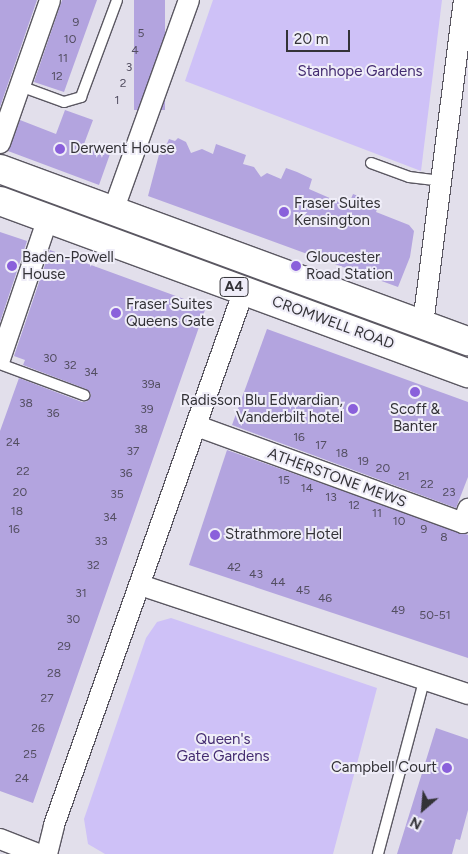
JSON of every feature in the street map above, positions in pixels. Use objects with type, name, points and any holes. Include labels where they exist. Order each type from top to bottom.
[{"type":"highway","name":"CROMWELL ROAD","points":[[0,169],[468,341]]},
{"type":"highway","name":"CROMWELL ROAD","points":[[0,200],[468,373]]},
{"type":"street","points":[[0,143],[50,0]]},
{"type":"street","points":[[113,211],[189,0]]},
{"type":"street","points":[[422,324],[464,0]]},
{"type":"street","points":[[0,359],[48,218]]},
{"type":"street","points":[[46,854],[244,290]]},
{"type":"street","name":"ATHERSTONE MEWS","points":[[197,426],[464,524],[468,509]]},
{"type":"street","points":[[140,585],[424,681],[468,694]]},
{"type":"street","points":[[0,839],[38,854]]},
{"type":"lane","points":[[20,86],[64,102],[81,97],[117,0]]},
{"type":"lane","points":[[371,163],[409,177],[440,181]]},
{"type":"lane","points":[[0,364],[84,395]]},
{"type":"lane","points":[[378,854],[424,681]]},
{"type":"green space","name":"Stanhope Gardens","points":[[213,0],[442,0],[421,171],[185,81]]},
{"type":"green space","name":"Queen's Gate Gardens","points":[[171,618],[377,688],[333,854],[105,854],[88,844],[84,819],[146,638],[157,622]]},
{"type":"building","points":[[0,0],[37,0],[0,107]]},
{"type":"building","points":[[62,0],[97,0],[64,92],[34,82]]},
{"type":"building","points":[[134,0],[165,0],[165,110],[134,110]]},
{"type":"building","name":"Derwent House","points":[[65,110],[93,120],[84,144],[110,154],[99,185],[8,151],[20,120],[56,134]]},
{"type":"building","name":"Fraser Suites Kensington","points":[[178,138],[186,142],[191,153],[202,149],[213,154],[216,144],[246,155],[243,164],[254,167],[261,177],[267,173],[281,179],[286,168],[297,172],[312,179],[309,189],[348,206],[353,194],[379,204],[376,212],[409,225],[414,231],[410,257],[398,287],[148,196],[161,147],[165,148],[169,139],[175,141]]},
{"type":"building","name":"Baden-Powell House","points":[[0,232],[27,241],[0,322]]},
{"type":"building","points":[[50,250],[206,307],[33,803],[0,791],[0,431],[19,378],[82,402],[88,401],[91,394],[86,389],[23,365],[25,360],[14,356]]},
{"type":"building","name":"Radisson Blu Edwardian, Vanderbilt hotel","points":[[267,329],[468,402],[468,477],[456,508],[232,425]]},
{"type":"building","points":[[227,450],[468,535],[468,658],[189,565]]},
{"type":"building","name":"Campbell Court","points":[[436,728],[468,739],[468,810],[460,840],[456,839],[452,854],[397,854]]},
{"type":"place","name":"Derwent House","points":[[60,149]]},
{"type":"place","name":"Fraser Suites Kensington","points":[[284,212]]},
{"type":"place","name":"Baden-Powell House","points":[[12,266]]},
{"type":"place","name":"Gloucester Road Station","points":[[296,266]]},
{"type":"place","name":"Fraser Suites Queens Gate","points":[[116,313]]},
{"type":"place","name":"Scoff & Banter","points":[[415,392]]},
{"type":"place","name":"Radisson Blu Edwardian, Vanderbilt hotel","points":[[353,409]]},
{"type":"place","name":"Strathmore Hotel","points":[[215,535]]},
{"type":"place","name":"Campbell Court","points":[[447,768]]}]
